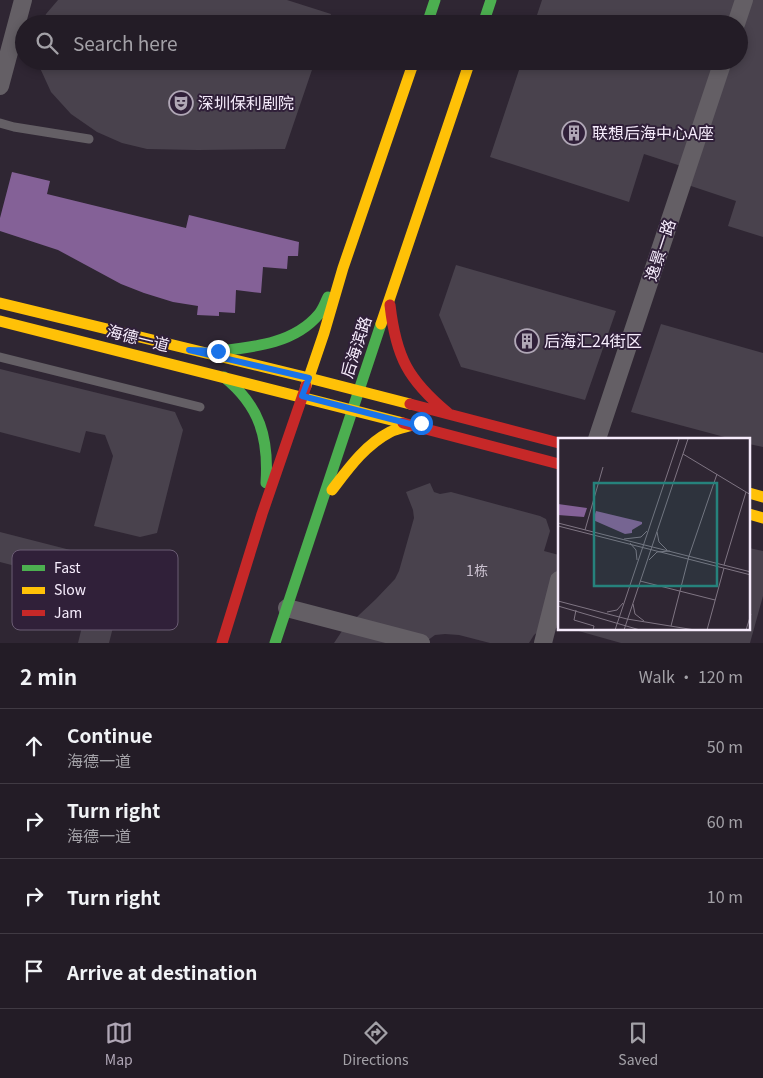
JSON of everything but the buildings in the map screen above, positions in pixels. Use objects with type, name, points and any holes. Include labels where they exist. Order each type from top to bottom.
[{"type":"main road","points":[[430,15],[435,0]]},
{"type":"main road","points":[[485,15],[491,0]]},
{"type":"main road","points":[[222,643],[262,514],[309,378],[342,268],[411,70]]},
{"type":"main road","name":"后海滨路","points":[[275,643],[358,390],[467,70]]},
{"type":"main road","points":[[189,350],[218,351],[246,348],[290,337],[320,313],[342,268]]},
{"type":"main road","points":[[390,297],[392,324],[397,349],[404,367],[430,397],[447,412],[474,421]]},
{"type":"main road","name":"海德一道","points":[[0,303],[358,390],[558,443]]},
{"type":"main road","name":"海德一道","points":[[0,321],[302,396],[558,464]]},
{"type":"main road","points":[[222,376],[233,383],[248,401],[259,419],[265,438],[268,463],[262,514]]},
{"type":"main road","points":[[321,504],[360,454],[374,442],[391,432],[414,425],[442,421],[474,421]]},
{"type":"main road","points":[[750,493],[763,497]]},
{"type":"main road","points":[[750,514],[763,518]]},
{"type":"street","points":[[19,15],[23,0]]},
{"type":"street","points":[[739,15],[744,0]]},
{"type":"street","points":[[0,86],[15,30]]},
{"type":"street","name":"逸景一路","points":[[597,438],[720,70]]},
{"type":"street","points":[[543,643],[558,584]]},
{"type":"street","points":[[287,608],[421,643]]},
{"type":"lane","points":[[0,123],[89,139]]},
{"type":"lane","points":[[0,357],[200,407]]},
{"type":"shaded area","points":[[12,172],[50,181],[47,194],[186,228],[189,215],[299,242],[298,256],[288,256],[287,269],[263,267],[261,293],[236,290],[235,313],[219,312],[219,316],[197,315],[198,306],[173,302],[144,293],[121,284],[58,250],[0,231],[0,218]]},
{"type":"traffic: fast","points":[[430,15],[435,0]]},
{"type":"traffic: fast","points":[[486,15],[491,0]]},
{"type":"traffic: fast","points":[[220,351],[247,348],[274,342],[286,337],[309,324],[319,314],[328,297]]},
{"type":"traffic: fast","points":[[275,643],[381,324]]},
{"type":"traffic: fast","points":[[224,377],[246,399],[260,424],[266,452],[266,483]]},
{"type":"traffic: slow","points":[[306,386],[343,268],[411,70]]},
{"type":"traffic: slow","points":[[381,324],[467,70]]},
{"type":"traffic: slow","points":[[0,303],[410,404]]},
{"type":"traffic: slow","points":[[0,321],[403,423]]},
{"type":"traffic: slow","points":[[332,490],[358,458],[381,437],[396,429],[416,424]]},
{"type":"traffic: slow","points":[[750,493],[763,497]]},
{"type":"traffic: slow","points":[[750,514],[763,518]]},
{"type":"traffic: jam","points":[[390,305],[396,339],[406,366],[423,390],[448,413]]},
{"type":"traffic: jam","points":[[222,643],[262,514],[306,386]]},
{"type":"traffic: jam","points":[[410,404],[558,443]]},
{"type":"traffic: jam","points":[[403,423],[558,464]]},
{"type":"place","name":"深圳保利剧院","points":[[181,103]]},
{"type":"place","name":"联想后海中心A座","points":[[574,133]]},
{"type":"place","name":"后海汇24街区","points":[[527,341]]},
{"type":"route","points":[[218,351],[189,350],[309,378],[302,396],[414,425],[421,423]]}]
